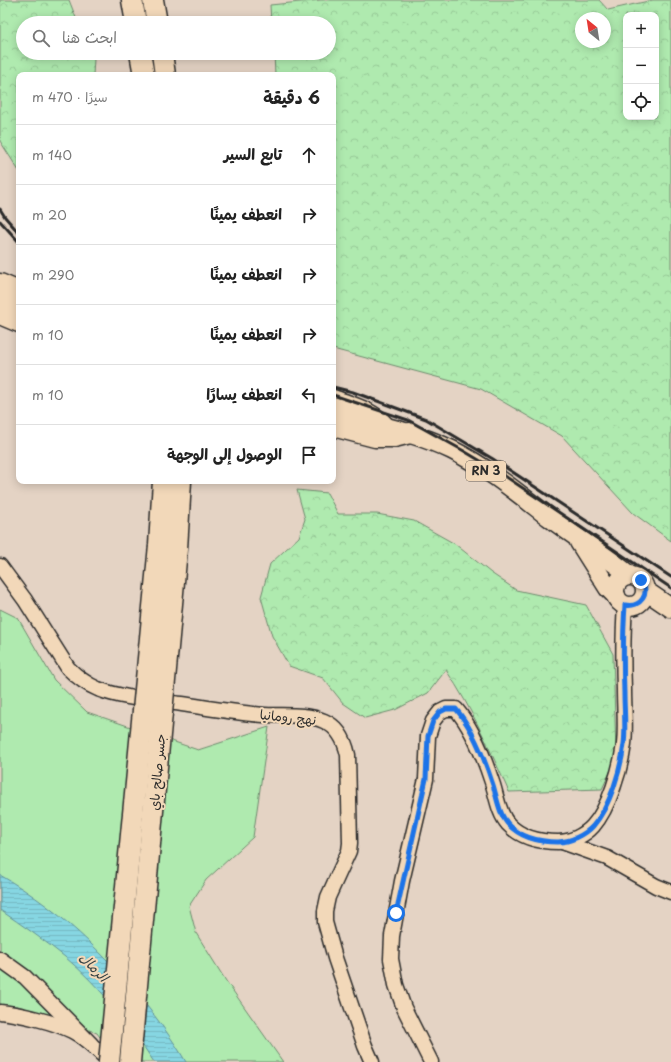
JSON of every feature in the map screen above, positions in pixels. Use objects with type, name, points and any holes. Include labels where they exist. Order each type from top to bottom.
[{"type":"highway","points":[[132,0],[135,16]]},
{"type":"highway","points":[[153,0],[155,16]]},
{"type":"highway","points":[[141,60],[143,72]]},
{"type":"highway","points":[[163,60],[165,72]]},
{"type":"highway","points":[[0,284],[16,291]]},
{"type":"highway","points":[[0,314],[16,321]]},
{"type":"highway","points":[[336,405],[367,413],[380,421],[385,427]]},
{"type":"highway","points":[[336,427],[375,437],[394,437],[410,433]]},
{"type":"highway","points":[[157,484],[168,547]]},
{"type":"highway","points":[[110,1062],[168,547],[163,484]]},
{"type":"highway","name":"جسر صالح باي","points":[[130,1062],[168,547],[180,484]]},
{"type":"highway","points":[[168,547],[188,484]]},
{"type":"main road","points":[[0,298],[16,306]]},
{"type":"main road","name":"RN 3","points":[[385,427],[410,433],[453,451],[479,466],[629,575]]},
{"type":"main road","name":"RN 3","points":[[575,537],[608,588],[620,601]]},
{"type":"main road","points":[[646,591],[643,599],[633,606],[620,601],[615,587],[617,582],[624,576],[629,575],[638,577],[646,591],[671,608]]},
{"type":"street","name":"نهج رومانيا","points":[[0,566],[25,600],[65,663],[76,675],[90,685],[111,693],[149,700],[263,715],[303,716],[314,718],[332,725],[338,732],[346,747],[348,755],[350,843],[346,859],[326,903],[325,922],[337,966],[372,1062]]},
{"type":"street","points":[[562,842],[577,838],[593,827],[603,811],[618,771],[624,744],[623,638],[620,601]]},
{"type":"street","points":[[431,1062],[404,1008],[396,985],[391,959],[392,936],[402,881],[426,779],[428,736],[433,721],[440,712],[446,709],[456,709],[469,727],[489,775],[502,814],[508,824],[522,835],[538,841],[562,842],[608,858],[656,886],[671,892]]},
{"type":"street","points":[[0,959],[25,977],[110,1062]]},
{"type":"street","points":[[0,1012],[60,1026],[72,1031],[91,1044]]},
{"type":"green space","points":[[0,0],[69,0],[75,16],[16,16],[16,60],[94,60],[93,72],[16,72],[16,166],[0,141]]},
{"type":"green space","points":[[321,0],[599,0],[608,10],[653,0],[671,0],[671,541],[633,513],[562,436],[481,389],[336,350],[336,72],[275,72],[274,60],[336,60],[336,16],[271,16],[270,5]]},
{"type":"green space","points":[[297,490],[327,493],[338,514],[377,514],[414,521],[455,544],[491,573],[516,590],[586,605],[613,654],[616,755],[602,789],[509,792],[472,714],[446,670],[428,693],[395,710],[365,718],[343,703],[323,678],[289,666],[272,636],[261,597],[270,564],[299,537],[305,519]]},
{"type":"green space","points":[[0,609],[18,618],[54,680],[87,712],[198,750],[269,727],[253,837],[206,880],[189,906],[196,933],[226,981],[283,1062],[118,1062],[97,1033],[53,1016],[18,1006],[0,1005]]},
{"type":"water","name":"الرمال","points":[[0,875],[47,906],[89,942],[109,962],[146,1005],[169,1035],[186,1062],[154,1062],[113,1006],[78,968],[33,933],[0,910]]},
{"type":"railway","points":[[0,209],[16,230]]},
{"type":"railway","points":[[0,221],[16,239]]},
{"type":"railway","points":[[336,388],[353,392],[426,419],[493,459],[671,577]]},
{"type":"railway","points":[[336,396],[408,420],[464,451],[499,472],[671,588]]},
{"type":"route","points":[[396,913],[411,840],[426,779],[428,736],[433,721],[440,712],[446,709],[456,709],[469,727],[489,775],[502,814],[508,824],[522,835],[538,841],[550,842],[562,842],[577,838],[593,827],[603,811],[611,791],[618,771],[624,744],[623,638],[625,605],[633,606],[643,599],[646,591],[644,583],[641,580]]}]
